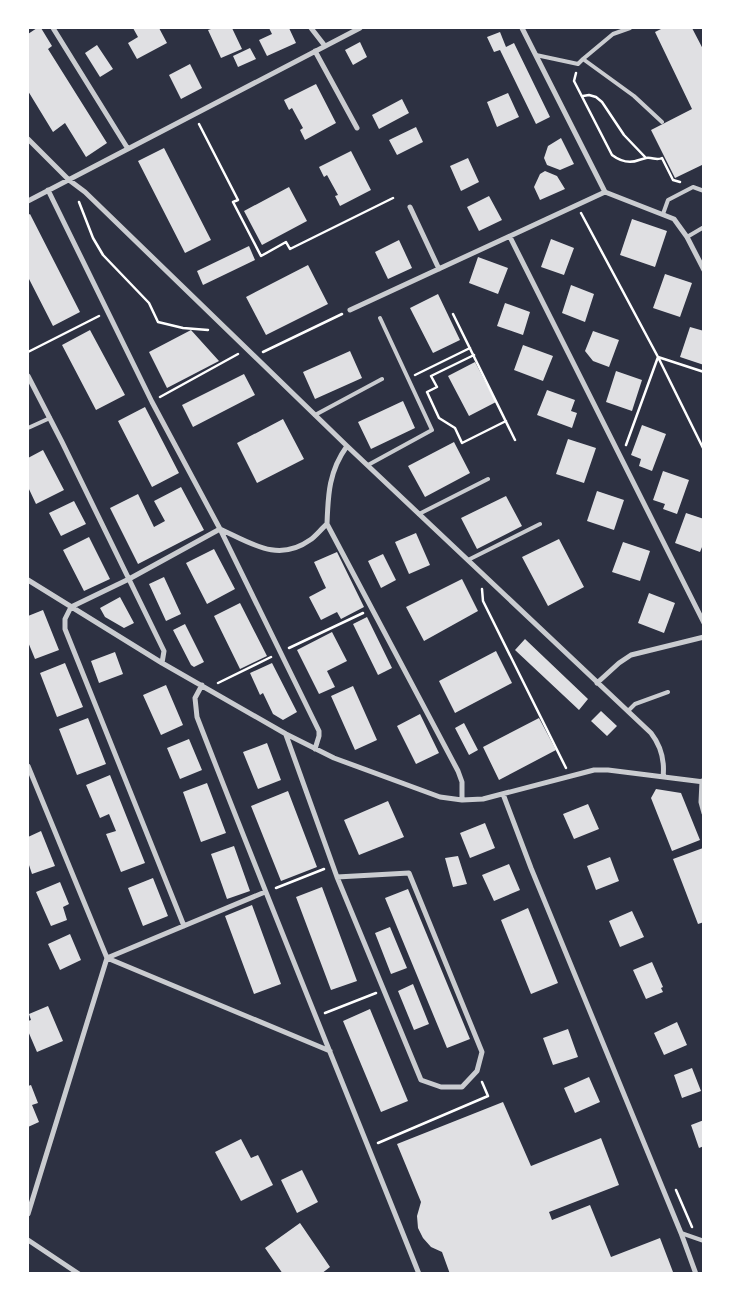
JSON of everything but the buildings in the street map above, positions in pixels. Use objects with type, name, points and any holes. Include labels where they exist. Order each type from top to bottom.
[{"type":"street","points":[[53,28],[128,149]]},
{"type":"street","points":[[311,28],[326,46]]},
{"type":"street","points":[[28,201],[360,28]]},
{"type":"street","points":[[522,28],[605,192],[674,219],[687,237],[704,270]]},
{"type":"street","points":[[315,51],[357,128]]},
{"type":"street","points":[[28,139],[347,446],[628,711],[658,742],[662,754],[663,777]]},
{"type":"street","points":[[48,190],[152,402],[220,529],[319,731],[315,750]]},
{"type":"street","points":[[350,310],[605,192]]},
{"type":"street","points":[[410,207],[439,269]]},
{"type":"street","points":[[510,236],[704,623]]},
{"type":"street","points":[[28,376],[164,651],[162,663]]},
{"type":"street","points":[[347,446],[340,455],[328,489],[327,524],[458,771],[462,782],[462,800]]},
{"type":"street","points":[[220,529],[263,548],[281,552],[311,540],[327,524]]},
{"type":"street","points":[[184,926],[65,629],[65,619],[71,607],[129,579],[220,529]]},
{"type":"street","points":[[28,580],[162,663],[315,750],[440,797],[462,800],[483,799],[594,770],[608,770],[703,781],[701,802],[704,814]]},
{"type":"street","points":[[597,683],[631,655],[704,637]]},
{"type":"street","points":[[202,685],[195,698],[197,718],[418,1274]]},
{"type":"street","points":[[286,734],[337,877],[421,1080],[441,1087],[462,1087],[477,1071],[482,1052],[410,873],[337,877]]},
{"type":"street","points":[[28,766],[107,958],[28,1214]]},
{"type":"street","points":[[503,794],[531,868],[681,1233],[696,1274]]},
{"type":"street","points":[[107,958],[265,892]]},
{"type":"street","points":[[107,958],[330,1051]]},
{"type":"street","points":[[28,1240],[79,1274]]},
{"type":"lane","points":[[536,55],[578,64],[613,34],[630,28]]},
{"type":"lane","points":[[583,59],[634,96],[662,122]]},
{"type":"lane","points":[[663,214],[668,200],[693,187],[704,191]]},
{"type":"lane","points":[[687,237],[704,227]]},
{"type":"lane","points":[[368,465],[432,430],[380,318]]},
{"type":"lane","points":[[315,415],[382,379]]},
{"type":"lane","points":[[28,428],[50,418]]},
{"type":"lane","points":[[420,514],[488,479]]},
{"type":"lane","points":[[468,560],[540,524]]},
{"type":"lane","points":[[628,711],[635,704],[668,692]]},
{"type":"lane","points":[[681,1233],[704,1242]]},
{"type":"path","points":[[578,64],[574,81],[612,155],[619,160],[628,162],[636,162],[646,158],[658,160],[662,158],[673,180],[693,187]]},
{"type":"path","points":[[583,96],[596,97],[602,102],[624,135],[646,158]]},
{"type":"path","points":[[199,123],[238,200],[233,202],[261,256],[286,242],[290,249],[393,198]]},
{"type":"path","points":[[78,199],[93,238],[103,255],[149,304],[158,322],[184,328],[208,330]]},
{"type":"path","points":[[577,205],[658,357],[704,450]]},
{"type":"path","points":[[263,352],[340,314]]},
{"type":"path","points":[[453,314],[515,440]]},
{"type":"path","points":[[28,352],[100,315]]},
{"type":"path","points":[[408,379],[470,348]]},
{"type":"path","points":[[474,355],[431,376],[437,387],[427,392],[439,418],[456,428],[462,443],[506,421]]},
{"type":"path","points":[[152,402],[236,356]]},
{"type":"path","points":[[658,357],[704,372]]},
{"type":"path","points":[[621,459],[658,357]]},
{"type":"path","points":[[482,589],[483,601],[566,768]]},
{"type":"path","points":[[297,644],[372,610]]},
{"type":"path","points":[[220,681],[280,653]]},
{"type":"path","points":[[287,884],[333,866]]},
{"type":"path","points":[[316,1017],[384,990]]},
{"type":"path","points":[[368,1147],[488,1096],[477,1071]]},
{"type":"path","points":[[676,1190],[693,1229],[698,1230]]}]
